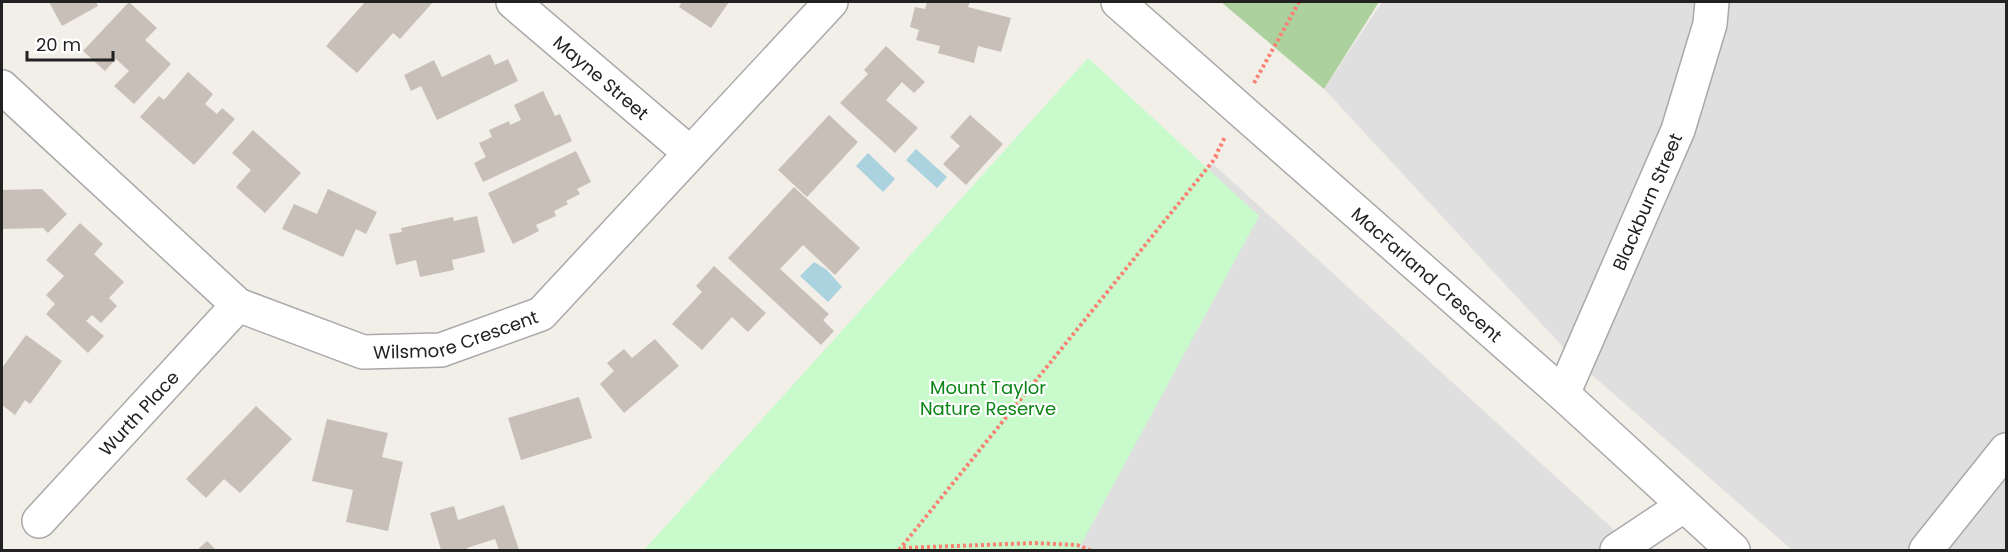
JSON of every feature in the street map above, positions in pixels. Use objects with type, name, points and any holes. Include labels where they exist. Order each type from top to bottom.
[{"type":"street","name":"Mayne Street","points":[[513,2],[690,153]]},
{"type":"street","name":"Wilsmore Crescent","points":[[2,87],[238,305],[363,352],[441,350],[541,314],[831,2]]},
{"type":"street","name":"MacFarland Crescent","points":[[1118,2],[1563,394],[1733,550]]},
{"type":"street","name":"Blackburn Street","points":[[1563,394],[1678,130],[1710,24],[1712,2]]},
{"type":"street","name":"Wurth Place","points":[[39,521],[238,305]]},
{"type":"street","points":[[1926,550],[2007,450]]},
{"type":"street","points":[[1617,550],[1683,506]]},
{"type":"path","points":[[901,549],[1217,156]]},
{"type":"path","points":[[901,549],[1034,543],[1077,545],[1090,550]]},
{"type":"shaded area","points":[[1382,2],[2006,2],[2006,550],[1792,550],[1576,361],[1324,89]]},
{"type":"shaded area","points":[[1212,163],[1636,550],[1031,550]]},
{"type":"green space","points":[[1221,2],[1379,2],[1324,89]]},
{"type":"green space","name":"Mount Taylor Nature Reserve","points":[[1088,58],[1259,216],[1078,550],[644,550]]},
{"type":"water","points":[[916,149],[947,177],[937,188],[906,160]]},
{"type":"water","points":[[868,153],[895,179],[883,192],[856,166]]},
{"type":"water","points":[[814,262],[827,270],[842,287],[828,302],[800,276]]},
{"type":"building","points":[[49,2],[96,2],[98,6],[62,26]]},
{"type":"building","points":[[129,2],[157,28],[145,40],[171,64],[134,104],[114,86],[129,71],[116,59],[105,71],[83,51]]},
{"type":"building","points":[[365,2],[433,2],[400,39],[393,33],[357,73],[326,46]]},
{"type":"building","points":[[682,2],[729,2],[711,28],[679,7]]},
{"type":"building","points":[[927,2],[970,2],[968,7],[1011,18],[1001,52],[978,46],[974,63],[938,53],[940,46],[916,40],[919,30],[910,27],[915,7],[925,9]]},
{"type":"building","points":[[886,46],[925,82],[914,93],[902,82],[886,100],[918,128],[895,153],[840,103],[868,74],[864,70]]},
{"type":"building","points":[[490,54],[495,65],[508,59],[518,81],[437,120],[421,86],[411,91],[404,75],[434,60],[442,77]]},
{"type":"building","points":[[188,72],[213,94],[205,104],[217,114],[222,108],[235,119],[194,165],[140,117],[159,96],[164,100]]},
{"type":"building","points":[[543,91],[555,116],[560,114],[572,141],[483,182],[474,163],[486,157],[479,143],[492,137],[489,130],[509,121],[510,125],[521,120],[514,105]]},
{"type":"building","points":[[829,115],[858,142],[807,197],[778,170]]},
{"type":"building","points":[[970,115],[1003,144],[966,185],[943,164],[960,146],[950,137]]},
{"type":"building","points":[[253,130],[301,173],[265,213],[236,187],[251,170],[232,153]]},
{"type":"building","points":[[576,151],[591,182],[577,189],[580,194],[566,201],[568,204],[554,211],[556,216],[536,225],[539,231],[513,244],[488,193]]},
{"type":"building","points":[[794,187],[860,248],[835,275],[803,245],[780,269],[829,314],[823,320],[834,331],[821,345],[728,258]]},
{"type":"building","points":[[42,189],[67,214],[48,233],[43,228],[2,229],[2,190]]},
{"type":"building","points":[[328,189],[377,212],[366,234],[356,229],[343,257],[282,229],[294,204],[317,214]]},
{"type":"building","points":[[477,216],[485,252],[452,260],[454,270],[420,277],[416,260],[396,265],[389,234],[402,232],[401,228],[453,217],[454,221]]},
{"type":"building","points":[[80,223],[103,244],[94,254],[124,282],[109,298],[117,306],[101,323],[92,315],[86,321],[104,336],[88,353],[46,314],[55,304],[46,295],[64,276],[46,260]]},
{"type":"building","points":[[714,266],[766,313],[748,332],[732,317],[702,350],[672,324],[702,292],[696,286]]},
{"type":"building","points":[[26,335],[62,361],[30,404],[25,400],[15,415],[2,405],[2,368]]},
{"type":"building","points":[[655,339],[679,366],[624,413],[600,384],[614,371],[607,363],[624,349],[632,358]]},
{"type":"building","points":[[579,397],[592,438],[521,460],[508,418]]},
{"type":"building","points":[[256,406],[292,439],[240,493],[224,479],[206,498],[186,479]]},
{"type":"building","points":[[327,419],[388,433],[382,457],[403,462],[388,531],[346,522],[353,490],[312,481]]},
{"type":"building","points":[[504,505],[519,550],[499,550],[495,539],[467,548],[467,550],[441,550],[430,513],[454,506],[458,520]]},
{"type":"building","points":[[207,541],[216,550],[197,550]]}]
